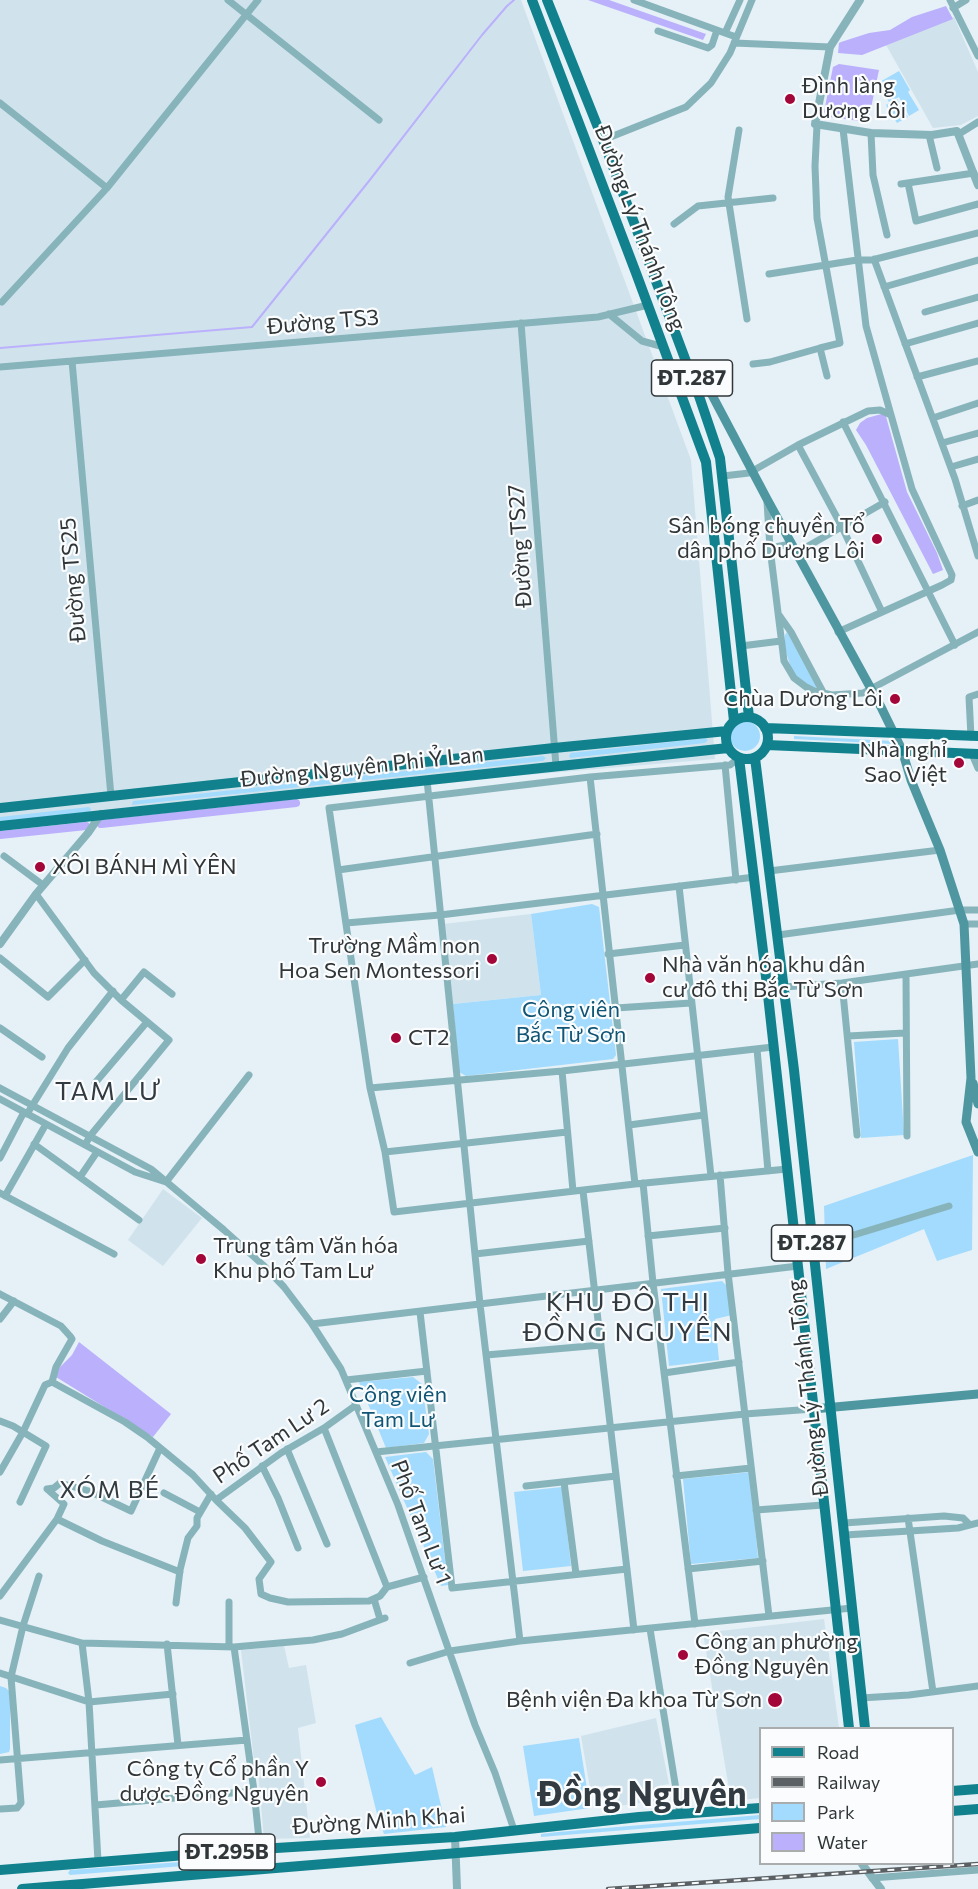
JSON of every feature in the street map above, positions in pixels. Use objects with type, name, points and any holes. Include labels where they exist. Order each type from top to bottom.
[{"type":"main road","name":"Đường Lý Thánh Tông","points":[[532,0],[706,462],[734,721]]},
{"type":"main road","name":"Đường Lý Thánh Tông","points":[[547,0],[603,140],[705,412],[720,458],[749,717]]},
{"type":"main road","points":[[555,60],[568,54]]},
{"type":"main road","points":[[648,305],[662,300]]},
{"type":"main road","points":[[684,358],[712,395],[894,734],[902,750],[910,780],[940,850],[964,924],[974,1043],[966,1122],[978,1152]]},
{"type":"main road","points":[[749,717],[759,721],[765,728],[768,737],[767,745],[763,752],[755,758],[739,758],[728,748],[725,740],[727,731],[734,721],[749,717]]},
{"type":"main road","points":[[765,728],[974,736]]},
{"type":"main road","name":"Đường Nguyên Phi Ỷ Lan","points":[[0,808],[727,731]]},
{"type":"main road","points":[[767,745],[975,754]]},
{"type":"main road","name":"Đường Nguyên Phi Ỷ Lan","points":[[0,826],[728,748]]},
{"type":"main road","name":"Đường Lý Thánh Tông","points":[[739,758],[755,877],[849,1727]]},
{"type":"main road","name":"Đường Lý Thánh Tông","points":[[755,758],[778,935],[865,1727]]},
{"type":"main road","points":[[101,814],[111,796]]},
{"type":"main road","points":[[765,966],[781,963]]},
{"type":"main road","points":[[971,1078],[978,1098]]},
{"type":"main road","points":[[813,1409],[978,1394]]},
{"type":"main road","points":[[846,1699],[861,1698]]},
{"type":"main road","points":[[954,1791],[978,1789]]},
{"type":"main road","name":"Đường Minh Khai","points":[[0,1870],[260,1849],[455,1837],[759,1808]]},
{"type":"main road","points":[[954,1811],[978,1809]]},
{"type":"main road","name":"Đường Minh Khai","points":[[22,1889],[759,1828]]},
{"type":"main road","points":[[50,1866],[53,1886]]},
{"type":"street","points":[[228,0],[378,120]]},
{"type":"street","points":[[2,302],[107,188],[258,0]]},
{"type":"street","points":[[634,0],[653,3],[725,33],[735,40],[830,47]]},
{"type":"street","points":[[725,33],[740,0]]},
{"type":"street","points":[[603,140],[686,107],[711,83],[730,53],[752,0]]},
{"type":"street","points":[[753,364],[770,362],[840,343],[817,218],[815,166],[817,124],[815,124],[830,47],[860,0]]},
{"type":"street","points":[[950,0],[978,56]]},
{"type":"street","points":[[953,8],[966,0]]},
{"type":"street","points":[[658,31],[708,48],[712,45],[717,30]]},
{"type":"street","points":[[0,103],[107,188]]},
{"type":"street","points":[[959,134],[978,122]]},
{"type":"street","points":[[817,124],[871,133],[929,135],[957,131],[978,185]]},
{"type":"street","points":[[838,632],[951,580],[952,575],[912,489],[866,326],[843,129]]},
{"type":"street","points":[[739,130],[728,202],[747,319]]},
{"type":"street","points":[[871,133],[873,175],[887,236]]},
{"type":"street","points":[[929,135],[937,168]]},
{"type":"street","points":[[974,173],[904,184],[916,221],[978,204]]},
{"type":"street","points":[[674,224],[698,206],[773,198]]},
{"type":"street","points":[[769,274],[874,259],[978,233]]},
{"type":"street","points":[[874,259],[951,467],[978,556]]},
{"type":"street","points":[[884,287],[978,260]]},
{"type":"street","points":[[925,312],[978,297]]},
{"type":"street","name":"Đường TS3","points":[[0,367],[521,323],[609,314],[648,305]]},
{"type":"street","points":[[609,314],[642,341],[664,347]]},
{"type":"street","name":"Đường TS27","points":[[521,323],[556,766]]},
{"type":"street","points":[[905,344],[978,323]]},
{"type":"street","points":[[820,348],[827,376]]},
{"type":"street","name":"Đường TS25","points":[[72,361],[111,796]]},
{"type":"street","points":[[917,377],[978,361]]},
{"type":"street","points":[[933,418],[978,404]]},
{"type":"street","points":[[723,476],[752,471],[843,422],[876,409],[891,414]]},
{"type":"street","points":[[843,422],[955,645]]},
{"type":"street","points":[[942,443],[978,433]]},
{"type":"street","points":[[798,445],[843,526],[882,612]]},
{"type":"street","points":[[951,467],[978,459]]},
{"type":"street","points":[[766,499],[784,661],[790,674],[806,687],[824,694],[855,695],[871,690],[978,632]]},
{"type":"street","points":[[962,506],[978,500]]},
{"type":"street","points":[[796,553],[885,502]]},
{"type":"street","points":[[970,533],[978,530]]},
{"type":"street","points":[[770,548],[791,544]]},
{"type":"street","points":[[778,614],[791,632],[824,694]]},
{"type":"street","points":[[741,646],[781,641]]},
{"type":"street","points":[[974,736],[969,697],[978,694]]},
{"type":"street","points":[[975,754],[978,768]]},
{"type":"street","points":[[739,758],[730,765],[590,777],[329,808],[370,1088],[385,1152],[393,1212],[787,1169]]},
{"type":"street","points":[[725,765],[736,880]]},
{"type":"street","points":[[590,777],[634,1184]]},
{"type":"street","points":[[427,780],[480,1304],[520,1641]]},
{"type":"street","points":[[0,944],[36,894],[88,833],[101,814]]},
{"type":"street","points":[[338,870],[597,834]]},
{"type":"street","points":[[769,871],[940,850]]},
{"type":"street","points":[[4,856],[43,885]]},
{"type":"street","points":[[346,923],[440,915],[755,877]]},
{"type":"street","points":[[679,886],[711,1176]]},
{"type":"street","points":[[36,894],[85,960],[121,1000],[169,1040],[85,1145]]},
{"type":"street","points":[[778,935],[960,910],[978,910]]},
{"type":"street","points":[[964,924],[978,924]]},
{"type":"street","points":[[608,954],[685,945]]},
{"type":"street","points":[[0,958],[48,997],[85,960]]},
{"type":"street","points":[[783,987],[842,982],[978,964]]},
{"type":"street","points":[[121,1000],[144,972],[171,994]]},
{"type":"street","points":[[906,974],[907,1136]]},
{"type":"street","points":[[842,982],[857,1135]]},
{"type":"street","points":[[0,1158],[25,1113],[68,1048],[113,991]]},
{"type":"street","points":[[616,1008],[691,1003]]},
{"type":"street","points":[[95,1083],[147,1022]]},
{"type":"street","points":[[0,1028],[42,1057]]},
{"type":"street","points":[[848,1036],[905,1033]]},
{"type":"street","points":[[370,1088],[562,1071],[773,1047]]},
{"type":"street","points":[[757,1048],[768,1171]]},
{"type":"street","points":[[562,1071],[573,1191]]},
{"type":"street","points":[[166,1182],[249,1075]]},
{"type":"street","name":"Phố Tam Lư 1","points":[[0,1088],[151,1169],[262,1265],[284,1287],[312,1324],[341,1369],[398,1504],[514,1830]]},
{"type":"street","name":"Phố Tam Lư 1","points":[[0,1100],[135,1172],[166,1182]]},
{"type":"street","points":[[629,1125],[704,1115]]},
{"type":"street","points":[[46,1124],[2,1195],[114,1254]]},
{"type":"street","points":[[385,1152],[567,1132]]},
{"type":"street","points":[[34,1144],[139,1220]]},
{"type":"street","points":[[80,1177],[97,1152]]},
{"type":"street","points":[[720,1175],[728,1273],[770,1616]]},
{"type":"street","points":[[643,1183],[694,1624]]},
{"type":"street","points":[[583,1191],[634,1630]]},
{"type":"street","points":[[812,1250],[824,1244],[949,1206]]},
{"type":"street","points":[[648,1236],[725,1228]]},
{"type":"street","points":[[475,1254],[589,1241]]},
{"type":"street","points":[[312,1324],[798,1266]]},
{"type":"street","points":[[0,1294],[61,1326],[72,1339],[56,1367],[52,1382],[45,1385],[23,1432],[0,1472]]},
{"type":"street","points":[[0,1319],[14,1301]]},
{"type":"street","points":[[420,1312],[452,1588],[627,1569]]},
{"type":"street","points":[[486,1355],[601,1345]]},
{"type":"street","points":[[664,1373],[739,1362]]},
{"type":"street","points":[[346,1380],[427,1371]]},
{"type":"street","name":"Phố Tam Lư 2","points":[[52,1382],[125,1422],[193,1475],[214,1497],[287,1449],[324,1428],[356,1405]]},
{"type":"street","points":[[376,1452],[813,1409]]},
{"type":"street","points":[[0,1421],[46,1446],[20,1502]]},
{"type":"street","points":[[324,1428],[387,1587]]},
{"type":"street","points":[[0,1596],[57,1519],[64,1504],[47,1489],[54,1488],[60,1483],[89,1491],[131,1511],[160,1448]]},
{"type":"street","points":[[287,1449],[327,1544]]},
{"type":"street","points":[[262,1466],[298,1548]]},
{"type":"street","points":[[676,1476],[752,1468]]},
{"type":"street","points":[[526,1486],[616,1476]]},
{"type":"street","points":[[564,1482],[576,1574]]},
{"type":"street","points":[[164,1493],[200,1512]]},
{"type":"street","points":[[176,1603],[188,1538],[197,1526],[200,1512],[214,1497],[245,1528],[271,1562],[259,1579],[261,1594],[270,1598],[288,1602],[369,1601],[380,1596],[387,1587],[424,1577]]},
{"type":"street","points":[[756,1510],[823,1505]]},
{"type":"street","points":[[844,1522],[944,1516],[963,1518],[969,1524]]},
{"type":"street","points":[[908,1518],[933,1692]]},
{"type":"street","points":[[57,1519],[102,1541],[180,1572]]},
{"type":"street","points":[[845,1535],[958,1528],[978,1523]]},
{"type":"street","points":[[688,1569],[763,1561]]},
{"type":"street","points":[[0,1809],[17,1808],[21,1803],[11,1677],[23,1626],[39,1576]]},
{"type":"street","points":[[0,1620],[82,1643],[231,1647],[313,1640],[342,1634],[382,1618],[374,1599]]},
{"type":"street","points":[[229,1602],[231,1647],[247,1740],[260,1849]]},
{"type":"street","points":[[410,1663],[450,1651],[520,1641],[852,1608]]},
{"type":"street","points":[[650,1629],[680,1814]]},
{"type":"street","points":[[82,1643],[89,1702],[98,1861]]},
{"type":"street","points":[[167,1644],[178,1745]]},
{"type":"street","points":[[0,1673],[89,1702],[173,1694]]},
{"type":"street","points":[[861,1698],[978,1686]]},
{"type":"street","points":[[0,1760],[247,1740]]},
{"type":"street","points":[[96,1805],[254,1791]]},
{"type":"street","points":[[455,1837],[457,1889]]},
{"type":"street","points":[[863,1865],[881,1889]]},
{"type":"street","points":[[872,1878],[978,1870]]},
{"type":"shaded area","points":[[0,0],[521,0],[691,460],[715,759],[302,794],[0,831]]},
{"type":"shaded area","points":[[954,17],[978,72],[978,116],[961,125],[933,128],[886,45]]},
{"type":"shaded area","name":"Trường Mầm non Hoa Sen Montessori","points":[[531,914],[541,995],[453,1004],[443,924]]},
{"type":"shaded area","points":[[163,1189],[202,1218],[163,1266],[128,1240]]},
{"type":"shaded area","name":"Bệnh viện Đa khoa Từ Sơn","points":[[824,1619],[839,1727],[759,1727],[759,1798],[731,1801],[703,1633]]},
{"type":"shaded area","points":[[284,1646],[289,1668],[306,1665],[316,1723],[298,1728],[310,1838],[264,1839],[258,1770],[255,1769],[241,1650]]},
{"type":"shaded area","points":[[656,1718],[669,1784],[659,1786],[661,1800],[618,1806],[613,1785],[590,1788],[581,1736]]},
{"type":"green space","points":[[899,71],[919,110],[909,116],[899,97],[889,102],[878,83]]},
{"type":"green space","points":[[897,99],[908,117],[897,123],[886,105]]},
{"type":"green space","points":[[787,632],[816,688],[810,687],[797,677],[791,668],[785,649]]},
{"type":"green space","points":[[745,721],[751,722],[759,730],[759,742],[751,750],[745,751],[739,750],[731,742],[730,736],[731,730],[739,722]]},
{"type":"green space","points":[[794,736],[895,742],[892,744],[794,739]]},
{"type":"green space","points":[[706,738],[708,740],[705,743],[570,758],[569,756],[571,753]]},
{"type":"green space","points":[[543,756],[546,758],[543,761],[132,805],[133,801]]},
{"type":"green space","points":[[89,807],[90,812],[0,822],[0,817]]},
{"type":"green space","name":"Công viên Bắc Từ Sơn","points":[[592,904],[599,907],[616,1055],[613,1059],[466,1076],[459,1072],[453,1004],[541,995],[531,914]]},
{"type":"green space","points":[[898,1039],[904,1135],[861,1138],[854,1042]]},
{"type":"green space","points":[[973,1155],[972,1250],[937,1261],[924,1229],[826,1269],[824,1206]]},
{"type":"green space","points":[[722,1281],[727,1286],[732,1315],[715,1319],[719,1360],[669,1366],[661,1289]]},
{"type":"green space","name":"Công viên Tam Lư","points":[[413,1377],[422,1384],[429,1434],[424,1443],[386,1448],[359,1382]]},
{"type":"green space","name":"Công viên Tam Lư","points":[[426,1452],[433,1459],[448,1585],[441,1586],[385,1457]]},
{"type":"green space","points":[[750,1472],[758,1558],[691,1564],[683,1479]]},
{"type":"green space","points":[[562,1487],[571,1566],[523,1571],[514,1492]]},
{"type":"green space","points":[[0,1686],[10,1692],[10,1749],[9,1752],[0,1754]]},
{"type":"green space","points":[[381,1717],[415,1775],[432,1767],[446,1827],[384,1834],[355,1725]]},
{"type":"green space","points":[[579,1738],[590,1808],[534,1816],[523,1746]]},
{"type":"green space","points":[[759,1815],[759,1819],[541,1837],[541,1834]]},
{"type":"green space","points":[[264,1856],[263,1859],[234,1862],[70,1875],[68,1873],[70,1870]]},
{"type":"water","points":[[588,0],[609,0],[706,34],[703,40]]},
{"type":"water","points":[[946,6],[953,19],[862,55],[838,53],[841,42],[869,33],[890,30],[912,17]]},
{"type":"water","points":[[839,64],[879,70],[868,122],[829,117],[824,112],[833,67]]},
{"type":"water","points":[[885,413],[907,492],[943,570],[933,574],[856,430],[867,418]]},
{"type":"water","points":[[79,1342],[171,1414],[153,1437],[56,1377],[58,1369],[72,1355]]},
{"type":"waterway","points":[[0,348],[252,327],[482,35],[514,0]]},
{"type":"waterway","points":[[101,824],[296,803]]},
{"type":"waterway","points":[[0,835],[86,826]]},
{"type":"railway","points":[[608,1889],[978,1864]]},
{"type":"place","name":"Đình làng Dương Lôi","points":[[790,99]]},
{"type":"place","name":"Sân bóng chuyền Tổ dân phố Dương Lôi","points":[[877,539]]},
{"type":"place","name":"Chùa Dương Lôi","points":[[895,699]]},
{"type":"place","name":"Nhà nghỉ Sao Việt","points":[[959,763]]},
{"type":"place","name":"XÔI BÁNH MÌ YÊN","points":[[40,867]]},
{"type":"place","name":"Trường Mầm non Hoa Sen Montessori","points":[[492,959]]},
{"type":"place","name":"Nhà văn hóa khu dân cư đô thị Bắc Từ Sơn","points":[[650,978]]},
{"type":"place","name":"CT2","points":[[396,1038]]},
{"type":"place","name":"Trung tâm Văn hóa Khu phố Tam Lư","points":[[201,1259]]},
{"type":"place","name":"Công an phường Đồng Nguyên","points":[[683,1655]]},
{"type":"place","name":"Bệnh viện Đa khoa Từ Sơn","points":[[775,1700]]},
{"type":"place","name":"Công ty Cổ phần Y dược Đồng Nguyên","points":[[321,1782]]},
{"type":"district","name":"TAM LƯ","points":[[108,1091]]},
{"type":"district","name":"KHU ĐÔ THỊ ĐỒNG NGUYÊN","points":[[628,1317]]},
{"type":"district","name":"XÓM BÉ","points":[[110,1490]]},
{"type":"district","name":"Đồng Nguyên","points":[[642,1795]]}]
